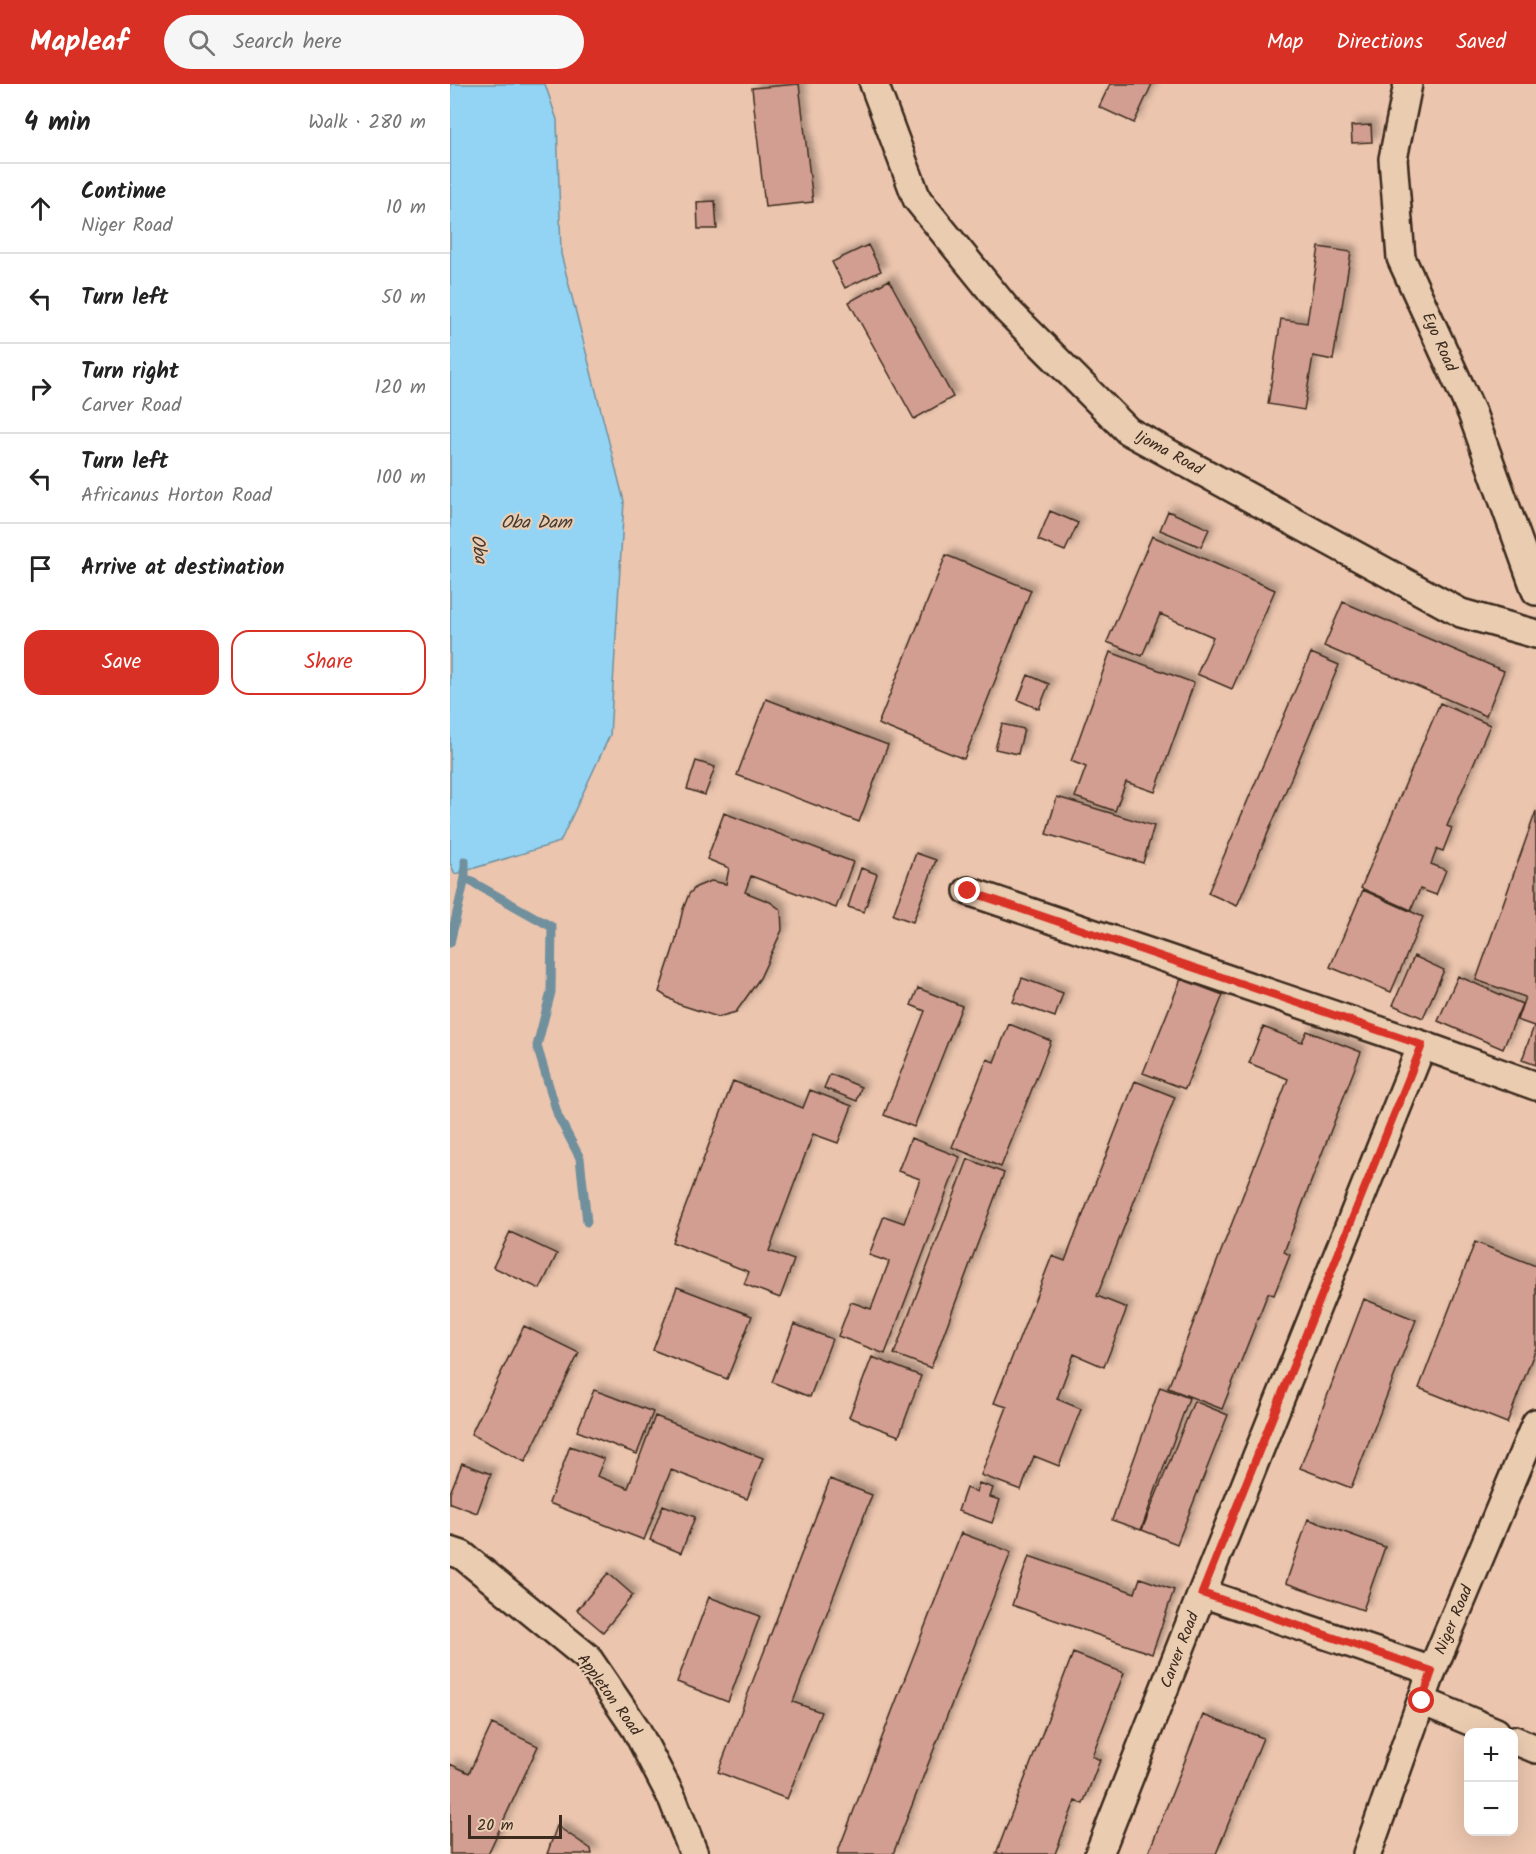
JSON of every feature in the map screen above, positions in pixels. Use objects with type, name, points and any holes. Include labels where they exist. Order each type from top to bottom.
[{"type":"street","name":"Ijoma Road","points":[[874,84],[917,200],[1007,310],[1128,431],[1461,613],[1536,634]]},
{"type":"street","name":"Eyo Road","points":[[1408,84],[1393,159],[1401,258],[1472,413],[1536,591]]},
{"type":"street","points":[[968,891],[1536,1086]]},
{"type":"street","name":"Carver Road","points":[[1100,1854],[1422,1045]]},
{"type":"street","name":"Niger Road","points":[[1367,1854],[1432,1671],[1536,1423]]},
{"type":"street","name":"Appleton Road","points":[[450,1551],[462,1555],[587,1657],[636,1729],[673,1800],[694,1854]]},
{"type":"street","points":[[1202,1593],[1432,1671]]},
{"type":"street","points":[[1422,1701],[1486,1728]]},
{"type":"street","points":[[1518,1742],[1536,1749]]},
{"type":"water","name":"Oba Dam","points":[[450,84],[545,84],[557,120],[561,254],[624,501],[610,735],[560,842],[455,874],[450,863]]},
{"type":"building","points":[[799,84],[813,202],[765,207],[752,88]]},
{"type":"building","points":[[1110,84],[1152,84],[1134,123],[1099,107]]},
{"type":"building","points":[[1371,125],[1372,142],[1352,143],[1351,126]]},
{"type":"building","points":[[715,201],[717,229],[698,229],[697,202]]},
{"type":"building","points":[[868,245],[881,271],[845,288],[832,262]]},
{"type":"building","points":[[1319,247],[1351,252],[1333,360],[1313,356],[1304,410],[1268,404],[1281,319],[1307,323]]},
{"type":"building","points":[[889,280],[953,397],[914,419],[849,302]]},
{"type":"building","points":[[1050,511],[1078,523],[1065,551],[1038,540]]},
{"type":"building","points":[[1168,511],[1209,529],[1201,547],[1160,530]]},
{"type":"building","points":[[1152,536],[1275,590],[1232,689],[1197,674],[1213,637],[1160,614],[1142,656],[1107,642]]},
{"type":"building","points":[[946,555],[1031,590],[964,759],[878,724]]},
{"type":"building","points":[[1343,602],[1504,671],[1486,716],[1324,646]]},
{"type":"building","points":[[1110,652],[1194,683],[1155,792],[1126,782],[1115,811],[1075,797],[1086,767],[1071,761]]},
{"type":"building","points":[[1311,653],[1339,665],[1237,906],[1208,893]]},
{"type":"building","points":[[1028,675],[1049,684],[1039,709],[1018,700]]},
{"type":"building","points":[[766,699],[888,745],[859,822],[737,775]]},
{"type":"building","points":[[1440,703],[1490,725],[1447,826],[1452,828],[1443,851],[1437,849],[1431,864],[1446,870],[1436,895],[1420,889],[1411,910],[1361,888]]},
{"type":"building","points":[[1002,724],[1024,729],[1018,754],[995,749]]},
{"type":"building","points":[[696,761],[715,767],[705,795],[687,789]]},
{"type":"building","points":[[1057,797],[1154,826],[1143,863],[1046,834]]},
{"type":"building","points":[[1536,811],[1536,1065],[1522,1060],[1534,1026],[1517,1020],[1525,997],[1476,980]]},
{"type":"building","points":[[724,813],[853,862],[836,908],[751,876],[745,892],[770,902],[781,910],[782,930],[760,978],[736,1012],[718,1017],[678,1004],[659,992],[689,894],[696,887],[711,881],[726,884],[729,868],[707,859]]},
{"type":"building","points":[[916,853],[936,860],[913,922],[893,915]]},
{"type":"building","points":[[861,868],[877,874],[864,912],[848,907]]},
{"type":"building","points":[[1363,890],[1423,917],[1391,992],[1330,967]]},
{"type":"building","points":[[1414,956],[1444,970],[1423,1018],[1393,1005]]},
{"type":"building","points":[[1458,976],[1522,1004],[1503,1049],[1438,1021]]},
{"type":"building","points":[[1022,978],[1063,993],[1055,1017],[1013,1002]]},
{"type":"building","points":[[1181,979],[1223,995],[1185,1089],[1143,1073]]},
{"type":"building","points":[[918,988],[962,1006],[914,1127],[884,1115],[925,1011],[911,1005]]},
{"type":"building","points":[[1009,1024],[1051,1041],[1001,1167],[952,1147],[987,1059],[994,1062]]},
{"type":"building","points":[[1263,1027],[1302,1042],[1307,1031],[1361,1052],[1284,1252],[1290,1255],[1274,1295],[1268,1293],[1222,1409],[1168,1388],[1288,1079],[1249,1063]]},
{"type":"building","points":[[830,1074],[861,1087],[857,1101],[824,1088]]},
{"type":"building","points":[[733,1081],[803,1108],[810,1090],[852,1106],[838,1143],[813,1134],[769,1251],[794,1260],[780,1298],[744,1284],[749,1272],[672,1242]]},
{"type":"building","points":[[1135,1081],[1175,1097],[1097,1296],[1127,1308],[1104,1367],[1074,1354],[1057,1399],[1081,1409],[1059,1466],[1034,1456],[1021,1490],[981,1475],[1007,1407],[994,1403],[1052,1256],[1065,1261]]},
{"type":"building","points":[[911,1138],[960,1157],[885,1354],[838,1336],[851,1302],[871,1309],[889,1262],[869,1255],[884,1216],[904,1223],[920,1179],[898,1171]]},
{"type":"building","points":[[968,1159],[1004,1173],[931,1368],[894,1354]]},
{"type":"building","points":[[510,1232],[557,1254],[540,1289],[493,1267]]},
{"type":"building","points":[[1475,1242],[1536,1266],[1536,1348],[1507,1423],[1419,1388]]},
{"type":"building","points":[[677,1287],[752,1316],[727,1379],[653,1350]]},
{"type":"building","points":[[1364,1299],[1416,1320],[1351,1488],[1300,1468]]},
{"type":"building","points":[[794,1324],[832,1339],[810,1397],[772,1382]]},
{"type":"building","points":[[524,1326],[579,1353],[525,1462],[471,1434]]},
{"type":"building","points":[[872,1357],[921,1376],[899,1436],[849,1417]]},
{"type":"building","points":[[1160,1387],[1189,1398],[1141,1530],[1112,1520]]},
{"type":"building","points":[[594,1390],[653,1412],[637,1454],[577,1431]]},
{"type":"building","points":[[1194,1401],[1228,1415],[1177,1544],[1142,1530]]},
{"type":"building","points":[[655,1416],[763,1458],[747,1499],[671,1470],[644,1540],[549,1503],[570,1446],[604,1459],[597,1476],[628,1488]]},
{"type":"building","points":[[462,1463],[491,1474],[477,1513],[450,1503],[450,1493]]},
{"type":"building","points":[[830,1479],[872,1495],[793,1702],[821,1712],[787,1799],[718,1772]]},
{"type":"building","points":[[979,1483],[993,1488],[990,1497],[1000,1500],[992,1523],[958,1511],[966,1488],[976,1492]]},
{"type":"building","points":[[663,1505],[695,1517],[681,1553],[650,1540]]},
{"type":"building","points":[[1308,1519],[1385,1547],[1363,1610],[1286,1583]]},
{"type":"building","points":[[961,1533],[1011,1552],[893,1854],[837,1854]]},
{"type":"building","points":[[1029,1556],[1135,1593],[1140,1578],[1174,1590],[1152,1654],[1012,1605]]},
{"type":"building","points":[[608,1573],[633,1595],[603,1632],[577,1610]]},
{"type":"building","points":[[709,1597],[760,1616],[728,1702],[677,1682]]},
{"type":"building","points":[[1073,1653],[1124,1673],[1092,1756],[1100,1760],[1083,1804],[1075,1801],[1055,1854],[996,1854]]},
{"type":"building","points":[[1203,1715],[1263,1738],[1216,1854],[1148,1854]]},
{"type":"building","points":[[492,1724],[538,1746],[488,1854],[450,1854],[450,1764],[469,1773]]},
{"type":"building","points":[[557,1826],[591,1849],[592,1854],[547,1854]]},
{"type":"waterway","name":"Oba","points":[[450,943],[465,878],[465,861]]},
{"type":"waterway","points":[[465,878],[552,927],[551,992],[537,1046],[558,1116],[580,1158],[587,1222]]},
{"type":"route","points":[[968,891],[1422,1045],[1202,1593],[1432,1671],[1422,1701]]}]
